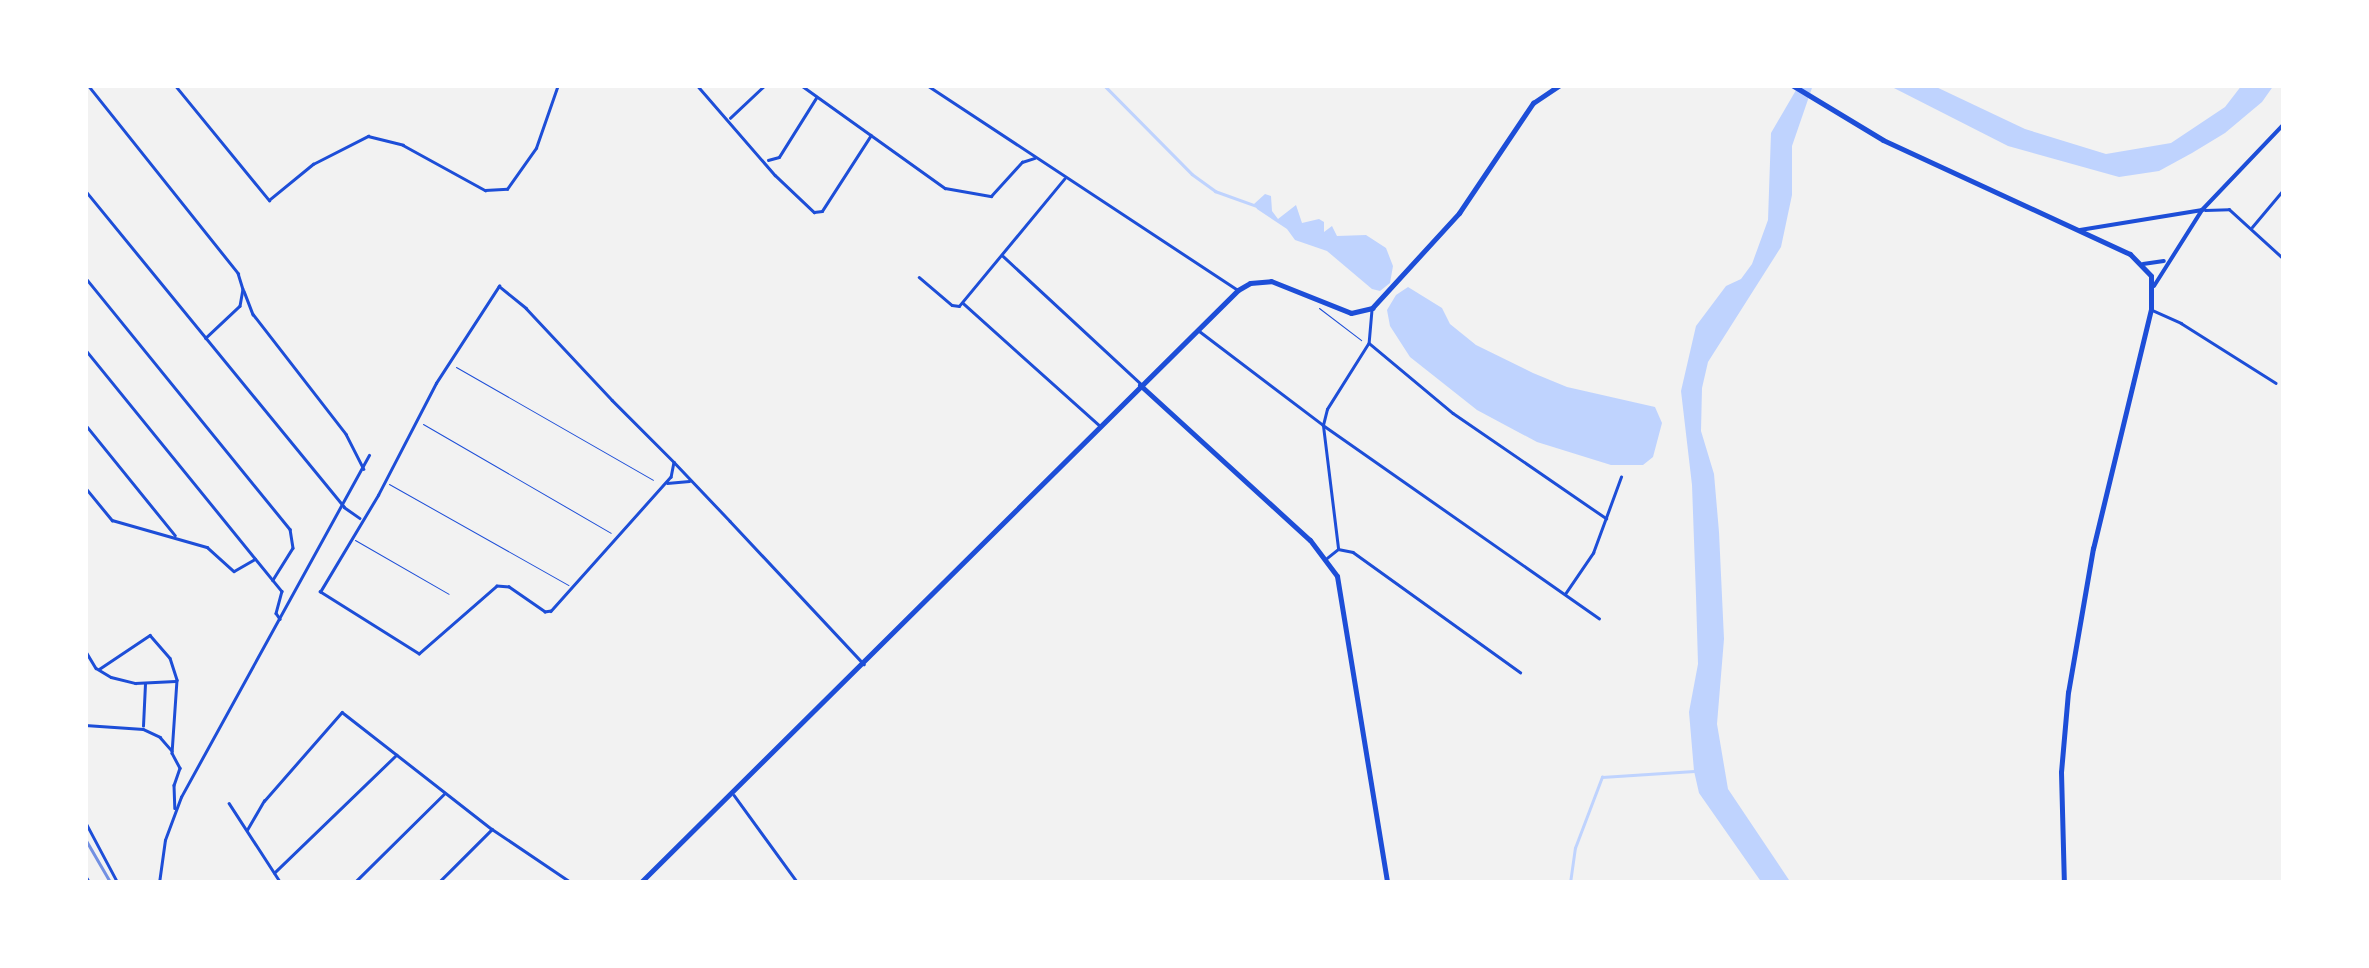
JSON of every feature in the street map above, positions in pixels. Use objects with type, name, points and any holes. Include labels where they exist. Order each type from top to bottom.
[{"type":"main road","points":[[640,883],[734,795],[1238,290],[1255,282],[1277,282],[1351,312],[1372,308],[1384,300],[1475,192],[1533,103],[1560,85]]},
{"type":"main road","points":[[1792,85],[1883,140],[2080,230],[2144,264],[2154,286],[2093,548],[2072,662],[2061,772],[2064,883]]},
{"type":"main road","points":[[1140,384],[1326,559],[1343,597],[1387,883]]},
{"type":"street","points":[[88,85],[220,246],[253,314],[346,434],[364,469]]},
{"type":"street","points":[[174,85],[269,200],[313,164],[368,136],[404,146],[485,190],[507,189],[536,148],[558,85]]},
{"type":"street","points":[[698,85],[780,180],[818,213],[872,135]]},
{"type":"street","points":[[729,119],[765,85]]},
{"type":"street","points":[[801,85],[937,185],[976,196],[995,193],[1022,162],[1035,158]]},
{"type":"street","points":[[927,85],[1238,290]]},
{"type":"street","points":[[766,160],[779,156],[817,97]]},
{"type":"street","points":[[2154,286],[2202,210],[2284,124]]},
{"type":"street","points":[[1022,150],[1022,162]]},
{"type":"street","points":[[919,277],[952,306],[962,302],[1065,178]]},
{"type":"street","points":[[2251,228],[2284,189]]},
{"type":"street","points":[[85,190],[344,507],[361,518]]},
{"type":"street","points":[[2080,230],[2224,207],[2284,258]]},
{"type":"street","points":[[1002,254],[1140,384]]},
{"type":"street","points":[[2144,264],[2159,265],[2168,259]]},
{"type":"street","points":[[85,277],[290,530],[293,548],[273,580]]},
{"type":"street","points":[[674,462],[666,484],[551,611],[545,612],[509,587],[497,586],[420,654],[322,595],[320,589],[436,383],[498,286],[674,462],[864,664]]},
{"type":"street","points":[[206,338],[236,313],[244,289]]},
{"type":"street","points":[[962,302],[1100,426]]},
{"type":"street","points":[[1338,550],[1323,425],[1327,410],[1369,343],[1372,308]]},
{"type":"street","points":[[2151,309],[2181,323],[2276,383]]},
{"type":"street","points":[[1197,329],[1323,425],[1599,618]]},
{"type":"street","points":[[1369,343],[1453,413],[1606,518]]},
{"type":"street","points":[[85,349],[273,580],[282,593],[276,613],[281,620]]},
{"type":"street","points":[[85,424],[175,536]]},
{"type":"street","points":[[175,809],[344,507],[369,455]]},
{"type":"street","points":[[1564,596],[1593,553],[1621,477]]},
{"type":"street","points":[[666,484],[693,482]]},
{"type":"street","points":[[85,487],[110,518],[210,548],[234,571],[255,559]]},
{"type":"street","points":[[1326,559],[1338,550]]},
{"type":"street","points":[[1338,550],[1365,560],[1520,672]]},
{"type":"street","points":[[99,669],[150,634],[164,647],[177,680],[172,753]]},
{"type":"street","points":[[85,650],[99,669],[120,680],[177,680]]},
{"type":"street","points":[[143,729],[145,683]]},
{"type":"street","points":[[247,830],[264,801],[342,712],[492,829],[572,883]]},
{"type":"street","points":[[85,725],[143,729],[160,737],[180,768],[159,883]]},
{"type":"street","points":[[274,873],[397,754]]},
{"type":"street","points":[[354,883],[446,792]]},
{"type":"street","points":[[734,795],[798,883]]},
{"type":"street","points":[[229,803],[281,883]]},
{"type":"street","points":[[85,821],[118,883]]},
{"type":"street","points":[[438,883],[492,829]]},
{"type":"street","points":[[85,875],[90,883]]},
{"type":"lane","points":[[456,367],[653,480]]},
{"type":"lane","points":[[422,424],[610,533]]},
{"type":"lane","points":[[388,484],[568,585]]},
{"type":"lane","points":[[354,540],[449,594]]},
{"type":"path","points":[[1320,309],[1369,343]]},
{"type":"water","points":[[1799,85],[1813,85],[1792,146],[1792,195],[1781,247],[1708,362],[1702,388],[1701,431],[1714,474],[1719,532],[1724,639],[1717,724],[1728,789],[1791,883],[1762,883],[1699,793],[1694,771],[1689,712],[1698,664],[1696,596],[1692,485],[1681,391],[1696,326],[1726,286],[1741,279],[1752,264],[1768,220],[1771,133]]},
{"type":"water","points":[[1888,85],[1932,85],[2025,129],[2106,154],[2171,143],[2225,107],[2242,85],[2274,85],[2262,102],[2225,133],[2192,153],[2159,171],[2119,177],[2008,146]]},
{"type":"water","points":[[1265,194],[1271,196],[1272,211],[1278,219],[1296,205],[1302,223],[1319,219],[1324,222],[1324,232],[1332,226],[1337,236],[1366,235],[1386,248],[1393,266],[1390,283],[1380,291],[1372,289],[1327,251],[1295,240],[1287,229],[1257,209],[1254,204]]},
{"type":"water","points":[[1408,287],[1442,308],[1450,324],[1476,345],[1533,373],[1567,387],[1655,407],[1662,423],[1653,457],[1643,465],[1611,465],[1537,442],[1477,410],[1410,357],[1390,326],[1387,310],[1396,295]]},
{"type":"waterway","points":[[1104,85],[1192,174],[1215,191],[1257,206]]},
{"type":"waterway","points":[[1570,883],[1575,848],[1602,777],[1694,771]]},
{"type":"railway","points":[[85,838],[111,883]]}]
